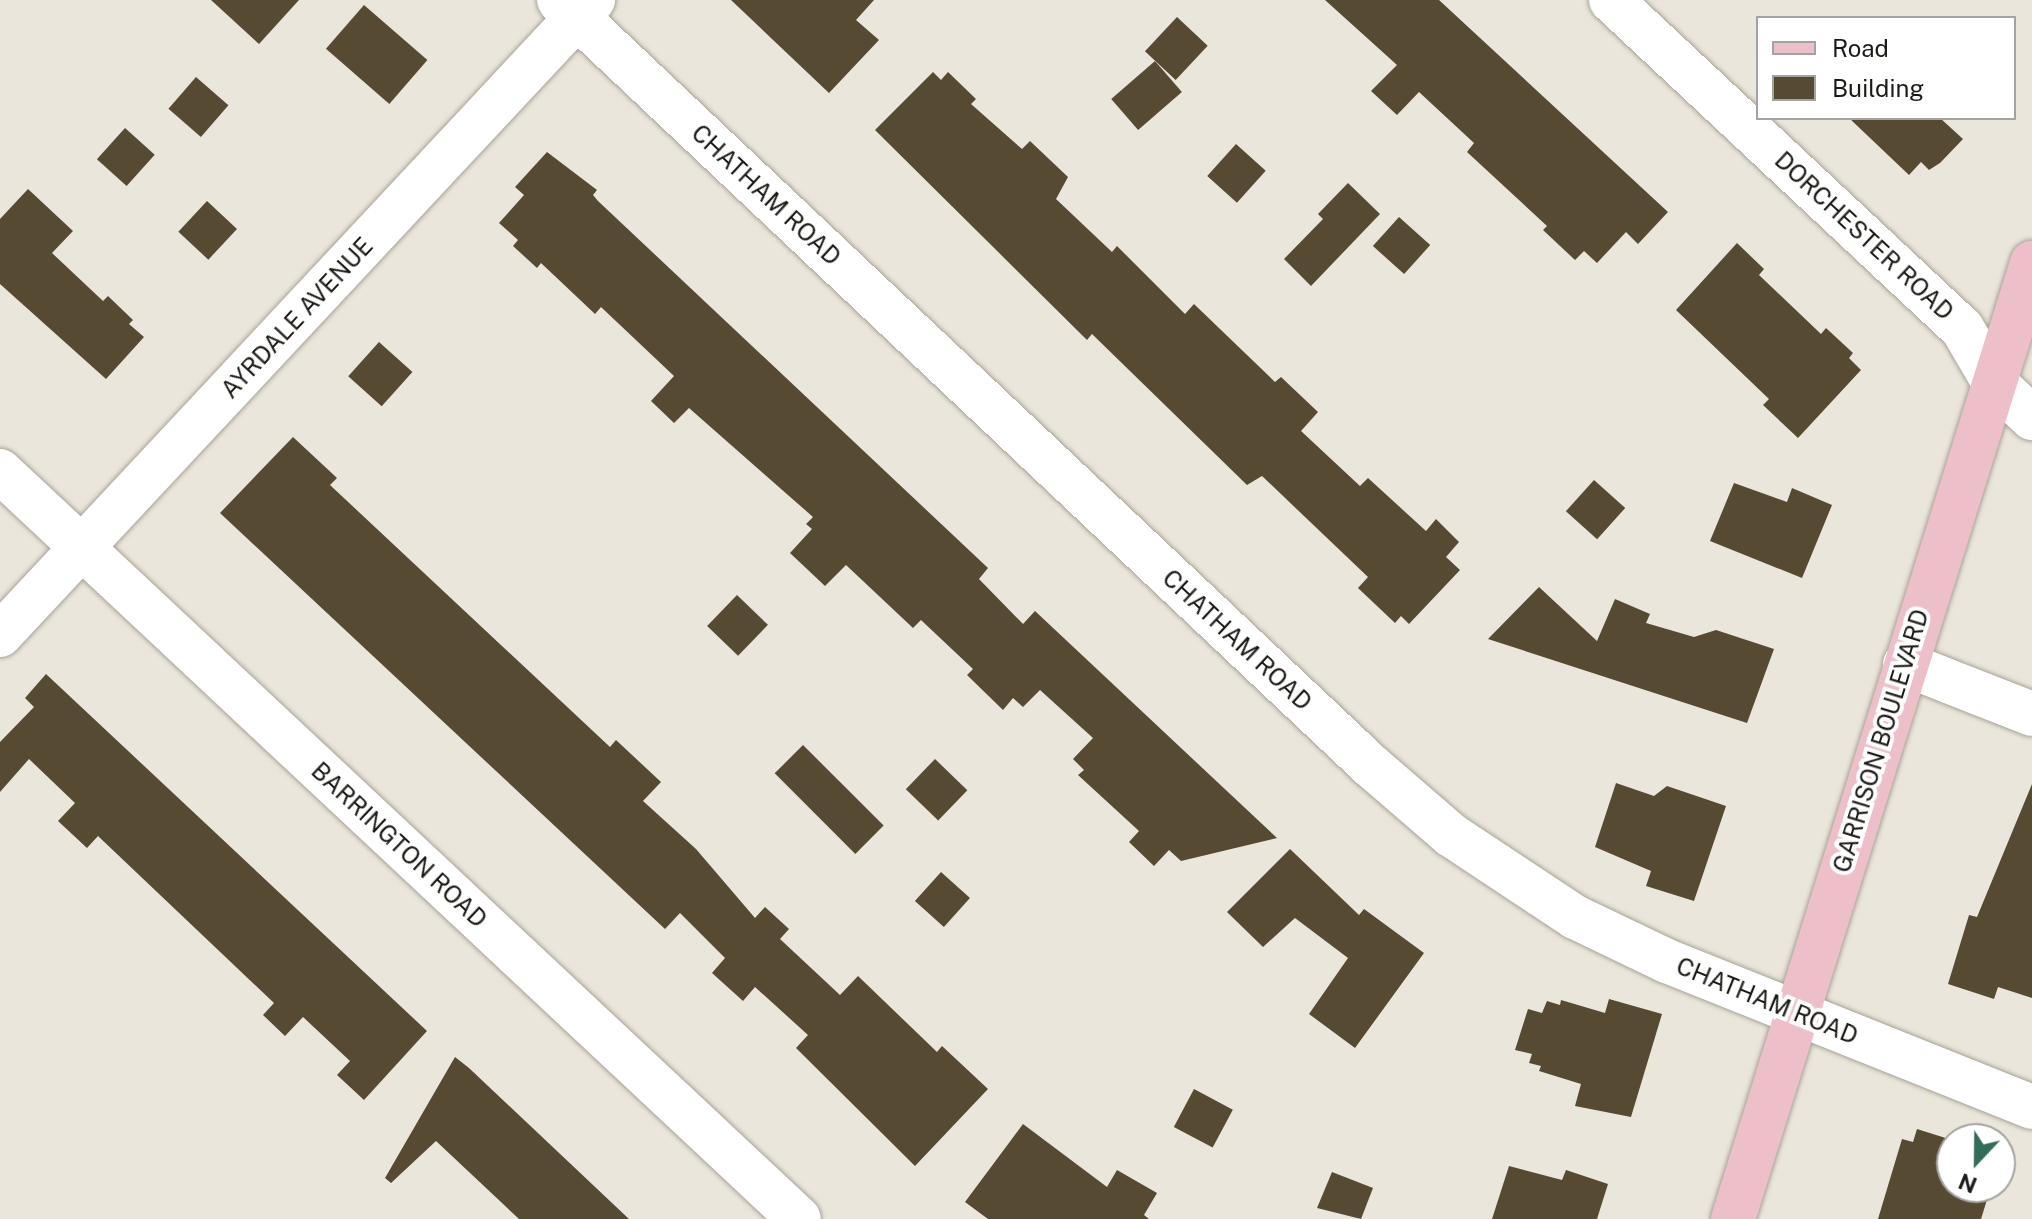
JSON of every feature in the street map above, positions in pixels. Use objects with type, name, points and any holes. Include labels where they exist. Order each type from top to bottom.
[{"type":"main road","name":"GARRISON BOULEVARD","points":[[1733,1219],[2032,263]]},
{"type":"street","name":"DORCHESTER ROAD","points":[[1611,0],[1962,328],[1993,381],[2032,418]]},
{"type":"street","name":"AYRDALE AVENUE","points":[[0,635],[576,6]]},
{"type":"street","name":"CHATHAM ROAD","points":[[576,6],[1370,765],[1451,835],[1575,917],[1667,961],[2032,1107]]},
{"type":"street","name":"BARRINGTON ROAD","points":[[0,471],[799,1219]]},
{"type":"street","points":[[1905,664],[2032,714]]},
{"type":"building","points":[[211,0],[299,0],[259,44]]},
{"type":"building","points":[[731,0],[874,0],[856,20],[879,40],[829,93]]},
{"type":"building","points":[[1325,0],[1439,0],[1668,212],[1638,244],[1626,232],[1597,263],[1584,251],[1575,260],[1543,230],[1547,226],[1467,152],[1474,143],[1419,92],[1397,115],[1371,91],[1397,65]]},
{"type":"building","points":[[364,5],[427,60],[389,104],[326,49]]},
{"type":"building","points":[[1177,17],[1208,46],[1176,80],[1145,51]]},
{"type":"building","points":[[1155,61],[1182,92],[1138,130],[1111,99]]},
{"type":"building","points":[[933,72],[941,80],[948,72],[976,99],[971,104],[1022,149],[1030,141],[1068,177],[1056,199],[1112,252],[1117,246],[1185,314],[1194,304],[1275,382],[1281,377],[1318,412],[1301,431],[1360,486],[1368,478],[1426,531],[1436,519],[1459,542],[1446,557],[1460,570],[1409,624],[1401,616],[1395,623],[1358,588],[1368,577],[1262,476],[1247,485],[1092,334],[1087,340],[875,130]]},
{"type":"building","points":[[196,77],[228,105],[201,137],[168,109]]},
{"type":"building","points":[[1851,120],[1942,120],[1963,139],[1940,163],[1929,170],[1921,162],[1909,175]]},
{"type":"building","points":[[125,128],[155,155],[127,186],[97,159]]},
{"type":"building","points":[[1236,144],[1266,171],[1237,203],[1207,176]]},
{"type":"building","points":[[547,152],[597,190],[593,195],[598,201],[988,568],[979,579],[1023,624],[1035,611],[1277,838],[1181,861],[1169,850],[1154,866],[1129,842],[1139,831],[1078,775],[1084,770],[1073,759],[1093,738],[1040,690],[1023,707],[1013,698],[1003,710],[967,675],[973,669],[921,620],[913,628],[846,565],[825,586],[790,553],[812,529],[806,524],[813,517],[689,408],[674,423],[651,401],[674,376],[601,307],[595,314],[541,263],[537,268],[513,246],[518,240],[499,223],[524,195],[515,187]]},
{"type":"building","points":[[1348,183],[1380,214],[1311,286],[1284,259],[1323,219],[1318,214]]},
{"type":"building","points":[[28,189],[73,231],[52,253],[103,301],[108,296],[133,320],[129,324],[144,337],[106,379],[0,284],[0,219]]},
{"type":"building","points":[[207,201],[237,229],[208,260],[178,232]]},
{"type":"building","points":[[1399,217],[1430,245],[1404,274],[1373,246]]},
{"type":"building","points":[[1737,243],[1764,269],[1759,275],[1821,334],[1826,328],[1853,353],[1849,358],[1861,370],[1798,438],[1763,405],[1769,399],[1676,310]]},
{"type":"building","points":[[379,342],[412,372],[382,406],[348,376]]},
{"type":"building","points":[[293,437],[337,478],[330,485],[610,747],[616,740],[661,782],[643,801],[696,849],[755,918],[765,907],[789,929],[780,939],[840,995],[858,976],[937,1052],[942,1046],[988,1089],[915,1166],[796,1048],[808,1035],[755,987],[743,1001],[712,973],[725,958],[680,913],[665,929],[220,513]]},
{"type":"building","points":[[1594,480],[1625,508],[1597,539],[1566,511]]},
{"type":"building","points":[[1734,483],[1787,502],[1792,488],[1832,505],[1802,578],[1710,541]]},
{"type":"building","points":[[1539,587],[1597,641],[1615,599],[1650,614],[1646,623],[1694,637],[1716,630],[1774,649],[1747,723],[1488,639]]},
{"type":"building","points":[[737,595],[768,625],[738,656],[707,626]]},
{"type":"building","points":[[46,674],[427,1031],[364,1100],[337,1075],[350,1061],[303,1017],[285,1036],[263,1015],[274,1003],[98,836],[87,848],[58,821],[75,803],[29,759],[0,792],[0,742],[34,707],[25,698]]},
{"type":"building","points":[[803,745],[884,826],[855,854],[775,773]]},
{"type":"building","points":[[935,759],[967,790],[938,820],[906,789]]},
{"type":"building","points":[[1616,783],[1654,796],[1667,786],[1726,806],[1694,901],[1646,886],[1651,871],[1595,847]]},
{"type":"building","points":[[2032,784],[2032,998],[1998,987],[1994,999],[1948,984],[1969,915],[1977,917]]},
{"type":"building","points":[[1290,849],[1359,915],[1364,909],[1424,953],[1355,1048],[1309,1014],[1348,958],[1295,918],[1263,947],[1227,912]]},
{"type":"building","points":[[941,872],[970,898],[944,927],[915,901]]},
{"type":"building","points":[[1609,999],[1662,1014],[1631,1117],[1575,1106],[1581,1084],[1539,1071],[1541,1066],[1529,1063],[1532,1054],[1515,1050],[1528,1009],[1542,1013],[1547,1001],[1560,1005],[1561,1000],[1605,1013]]},
{"type":"building","points":[[455,1057],[629,1219],[519,1219],[436,1141],[391,1183],[385,1178]]},
{"type":"building","points":[[1194,1089],[1233,1110],[1213,1148],[1174,1127]]},
{"type":"building","points":[[1023,1124],[1107,1187],[1117,1170],[1157,1193],[1144,1215],[1149,1219],[988,1219],[965,1202]]},
{"type":"building","points":[[1917,1129],[1936,1135],[1936,1203],[1986,1203],[1981,1219],[1878,1219],[1902,1139],[1913,1142]]},
{"type":"building","points":[[1509,1166],[1562,1180],[1566,1170],[1608,1184],[1597,1219],[1492,1219]]},
{"type":"building","points":[[1332,1172],[1373,1188],[1361,1219],[1317,1208]]}]
